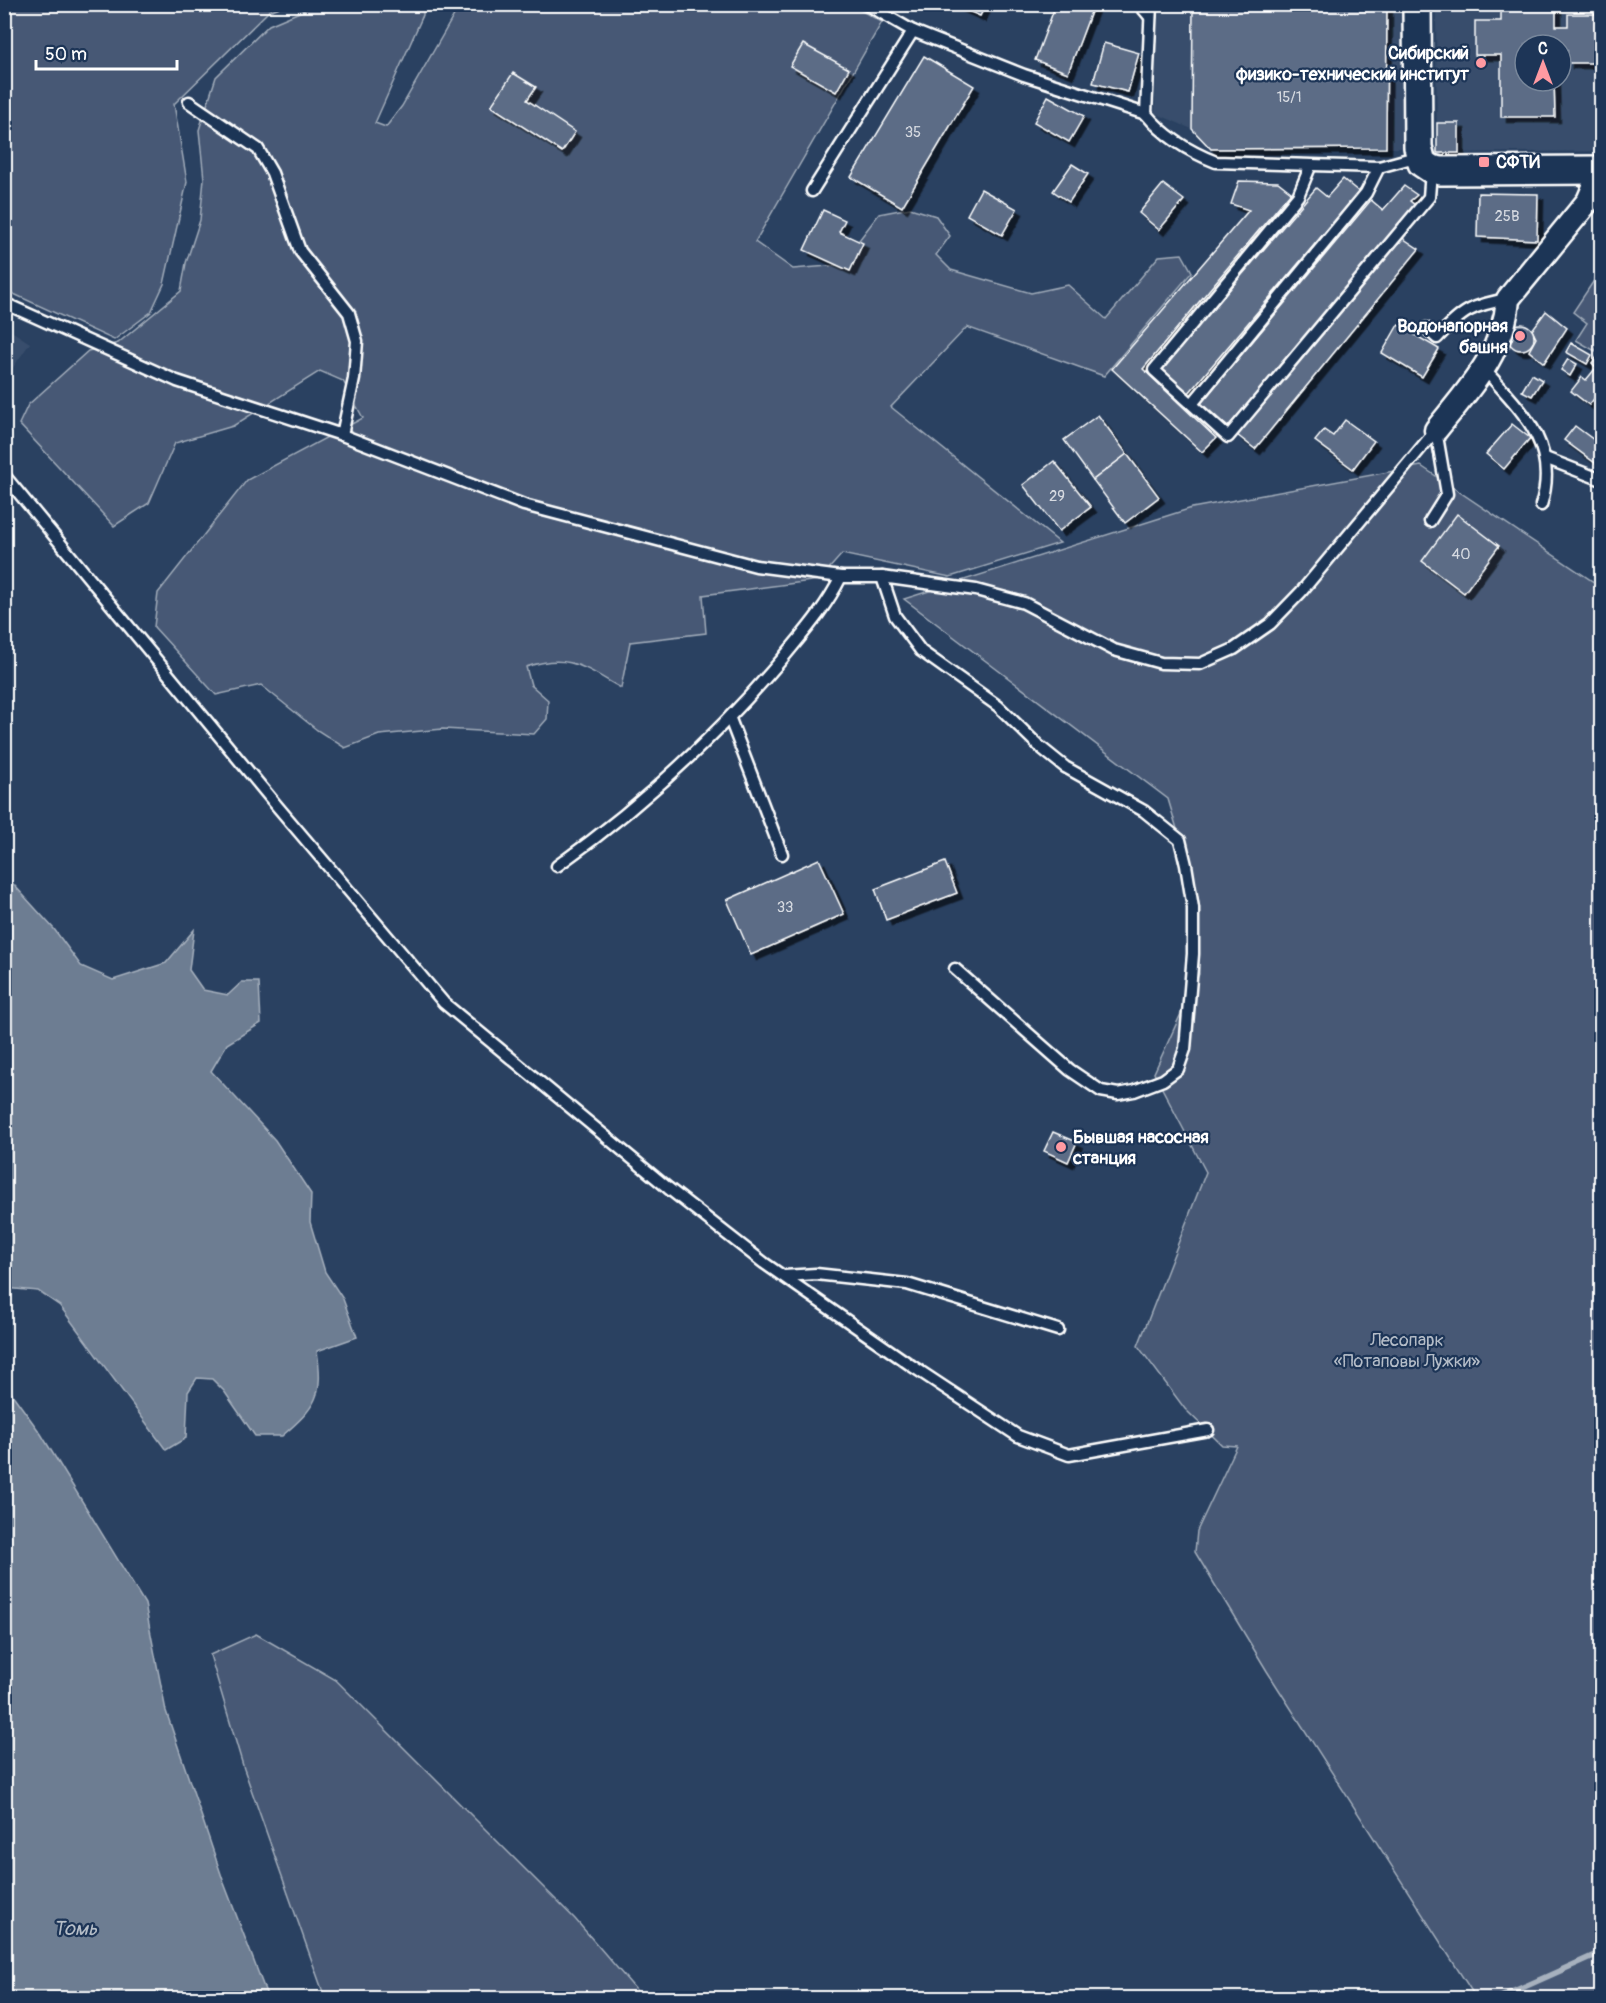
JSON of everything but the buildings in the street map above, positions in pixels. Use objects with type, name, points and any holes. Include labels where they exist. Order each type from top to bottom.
[{"type":"street","points":[[1417,4],[1425,162],[1598,170],[1588,201],[1508,299],[1502,333],[1484,369],[1436,430]]},
{"type":"lane","points":[[866,4],[913,32],[1024,75],[1146,114],[1153,123],[1193,153],[1215,162],[1379,168],[1425,162],[1429,197],[1228,437],[1155,370],[1298,196],[1310,167]]},
{"type":"lane","points":[[1138,4],[1150,17]]},
{"type":"lane","points":[[1146,114],[1151,4]]},
{"type":"lane","points":[[812,192],[913,32]]},
{"type":"lane","points":[[189,102],[258,149],[272,172],[300,251],[349,313],[357,341],[354,379],[342,435]]},
{"type":"lane","points":[[1192,404],[1366,193],[1379,168]]},
{"type":"lane","points":[[1426,328],[1437,338],[1460,313],[1489,302],[1508,299]]},
{"type":"lane","points":[[4,303],[177,381],[342,435],[524,505],[756,566],[841,577],[882,577],[976,590],[1024,603],[1114,650],[1161,663],[1200,664],[1234,649],[1270,624],[1301,592],[1436,430]]},
{"type":"lane","points":[[1484,369],[1527,417],[1545,458],[1544,493],[1540,505]]},
{"type":"lane","points":[[1430,521],[1447,494],[1436,430]]},
{"type":"lane","points":[[1545,458],[1602,480]]},
{"type":"lane","points":[[4,475],[277,806],[444,1003],[668,1188],[784,1276],[912,1366],[1018,1436],[1069,1455],[1208,1430]]},
{"type":"lane","points":[[557,866],[612,827],[730,719],[827,606],[841,577]]},
{"type":"lane","points":[[882,577],[895,616],[921,651],[998,706],[1039,746],[1065,767],[1144,812],[1180,840],[1186,864],[1193,908],[1193,954],[1185,1049],[1178,1069],[1163,1080],[1119,1094],[1101,1090],[1070,1070],[955,969]]},
{"type":"lane","points":[[730,719],[782,854]]},
{"type":"lane","points":[[784,1276],[816,1274],[907,1284],[1058,1330]]},
{"type":"shaded area","points":[[1157,5],[1405,5],[1405,148],[1211,149],[1192,129],[1155,113]]},
{"type":"shaded area","name":"Сибирский физико-технический институт","points":[[1436,5],[1601,5],[1601,151],[1437,153]]},
{"type":"shaded area","points":[[5,327],[30,343],[5,379]]},
{"type":"green space","points":[[5,4],[286,5],[269,11],[174,104],[187,182],[164,284],[151,312],[114,340],[5,290]]},
{"type":"green space","points":[[316,5],[423,5],[423,15],[375,123],[386,127],[402,106],[457,10],[465,5],[851,5],[882,22],[755,242],[793,269],[840,265],[879,214],[910,208],[936,216],[950,236],[936,255],[951,270],[1031,293],[1068,285],[1106,319],[1159,256],[1182,254],[1192,272],[1104,376],[967,327],[891,407],[1060,543],[950,577],[842,554],[819,580],[703,595],[706,633],[630,642],[621,688],[576,664],[554,661],[526,667],[531,685],[548,700],[547,719],[534,734],[443,729],[379,735],[345,748],[317,730],[261,685],[216,695],[154,627],[158,593],[247,480],[363,418],[343,381],[320,371],[233,426],[175,443],[149,503],[114,526],[19,424],[28,405],[88,351],[118,343],[181,291],[186,263],[200,220],[204,179],[199,130],[216,77],[269,25]]},
{"type":"green space","points":[[1601,270],[1601,341],[1595,351],[1576,340],[1587,323],[1573,312]]},
{"type":"green space","name":"Лесопарк «Потаповы Лужки»","points":[[1421,466],[1601,587],[1601,1998],[1476,1998],[1267,1671],[1195,1552],[1197,1531],[1237,1446],[1222,1445],[1185,1409],[1138,1346],[1206,1172],[1154,1073],[1199,974],[1196,892],[1168,799],[904,599],[1192,508]]},
{"type":"green space","points":[[256,1634],[336,1680],[575,1919],[643,1998],[325,1998],[244,1769],[210,1655]]},
{"type":"water","points":[[4,874],[54,929],[81,966],[113,980],[166,963],[194,930],[189,970],[203,990],[228,995],[242,982],[259,982],[261,1023],[227,1044],[211,1071],[275,1140],[311,1194],[310,1222],[325,1272],[343,1299],[357,1337],[317,1351],[319,1379],[315,1399],[303,1417],[282,1436],[255,1436],[224,1391],[212,1379],[197,1378],[188,1392],[186,1438],[166,1450],[60,1306],[38,1291],[5,1288]]},
{"type":"water","name":"Томь","points":[[4,1383],[41,1434],[145,1604],[166,1711],[224,1883],[268,1998],[5,1998]]},
{"type":"waterway","points":[[1499,1998],[1602,1952]]},
{"type":"place","name":"Сибирский физико-технический институт","points":[[1481,63]]},
{"type":"place","name":"СФТИ","points":[[1484,162]]},
{"type":"place","name":"Водонапорная башня","points":[[1520,336]]},
{"type":"place","name":"Бывшая насосная станция","points":[[1061,1147]]}]
